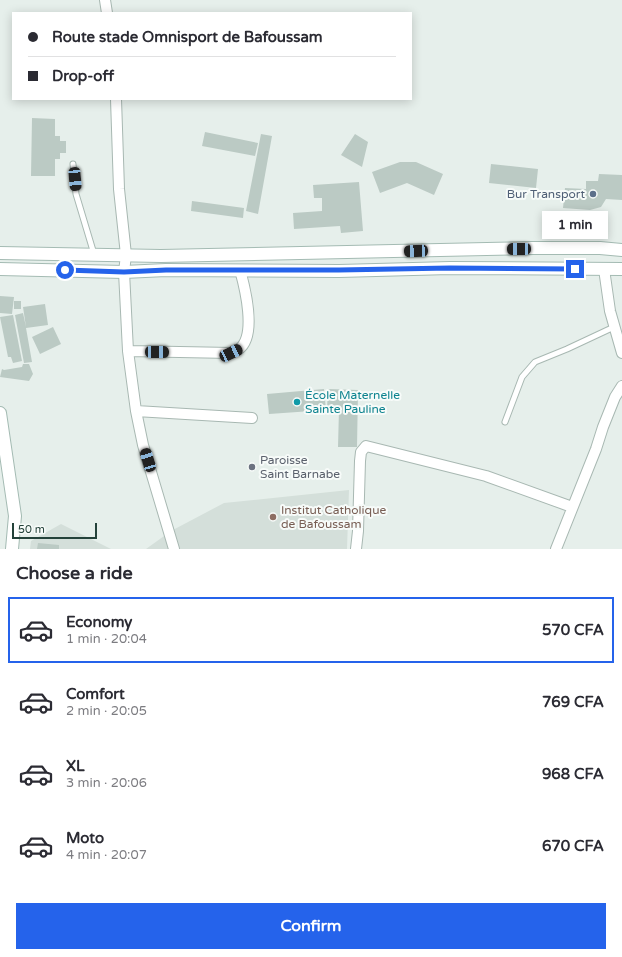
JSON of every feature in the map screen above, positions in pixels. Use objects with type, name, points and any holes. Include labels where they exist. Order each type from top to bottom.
[{"type":"street","points":[[105,0],[107,12]]},
{"type":"street","points":[[116,100],[118,189],[126,255],[124,272],[128,351],[136,411],[143,445],[174,549]]},
{"type":"street","points":[[0,253],[94,255],[257,255],[533,248],[600,248],[622,250]]},
{"type":"street","points":[[0,269],[124,272],[166,270],[339,270],[450,268],[622,269]]},
{"type":"street","points":[[604,269],[610,311],[622,353]]},
{"type":"street","points":[[128,351],[231,353],[240,348],[246,339],[249,316],[245,288],[240,270]]},
{"type":"street","points":[[556,549],[615,397],[622,386]]},
{"type":"street","points":[[136,411],[252,418]]},
{"type":"street","points":[[0,413],[15,516],[12,549]]},
{"type":"street","points":[[356,549],[360,460],[361,452],[366,446],[486,476],[572,507]]},
{"type":"lane","points":[[73,164],[76,194],[94,255]]},
{"type":"lane","points":[[505,422],[522,377],[535,362],[614,327]]},
{"type":"shaded area","name":"Institut Catholique de Bafoussam","points":[[349,490],[347,549],[146,549],[171,531],[224,503]]},
{"type":"shaded area","points":[[61,524],[111,549],[30,549],[31,541]]},
{"type":"building","points":[[32,118],[55,119],[55,136],[60,136],[60,141],[66,141],[66,153],[60,153],[60,159],[55,159],[55,176],[31,176]]},
{"type":"building","points":[[205,132],[258,143],[255,156],[202,146]]},
{"type":"building","points":[[261,134],[272,136],[258,214],[246,211]]},
{"type":"building","points":[[355,134],[368,142],[362,167],[341,155]]},
{"type":"building","points":[[400,162],[416,162],[443,174],[434,195],[407,183],[380,193],[372,172]]},
{"type":"building","points":[[491,164],[538,169],[536,188],[489,183]]},
{"type":"building","name":"Bur Transport","points":[[599,174],[622,175],[622,200],[606,199],[601,207],[590,210],[563,208],[565,188],[586,189],[586,181],[598,181]]},
{"type":"building","points":[[359,182],[363,231],[341,233],[340,226],[294,229],[293,213],[322,211],[322,198],[314,198],[313,185]]},
{"type":"building","points":[[192,201],[244,208],[243,218],[191,211]]},
{"type":"building","points":[[0,296],[14,297],[12,314],[0,313]]},
{"type":"building","points":[[14,301],[21,301],[21,309],[14,309]]},
{"type":"building","points":[[45,304],[48,325],[26,328],[32,362],[24,363],[15,315],[23,313],[26,327],[23,307]]},
{"type":"building","points":[[13,315],[22,361],[13,363],[11,357],[8,357],[0,317]]},
{"type":"building","points":[[53,327],[61,344],[40,354],[32,337]]},
{"type":"building","points":[[23,364],[29,364],[33,374],[29,381],[0,377],[2,369],[22,367]]},
{"type":"building","name":"École Maternelle Sainte Pauline","points":[[324,389],[326,410],[269,414],[267,394]]},
{"type":"building","points":[[328,389],[358,390],[357,447],[338,447],[339,409],[327,409]]},
{"type":"building","points":[[38,543],[59,545],[59,549],[37,549]]},
{"type":"place","name":"Bur Transport","points":[[593,194]]},
{"type":"place","name":"École Maternelle Sainte Pauline","points":[[297,402]]},
{"type":"place","name":"Paroisse Saint Barnabe","points":[[252,467]]},
{"type":"place","name":"Institut Catholique de Bafoussam","points":[[273,517]]},
{"type":"route","points":[[65,270],[124,272],[166,270],[339,270],[450,268],[575,269]]}]
